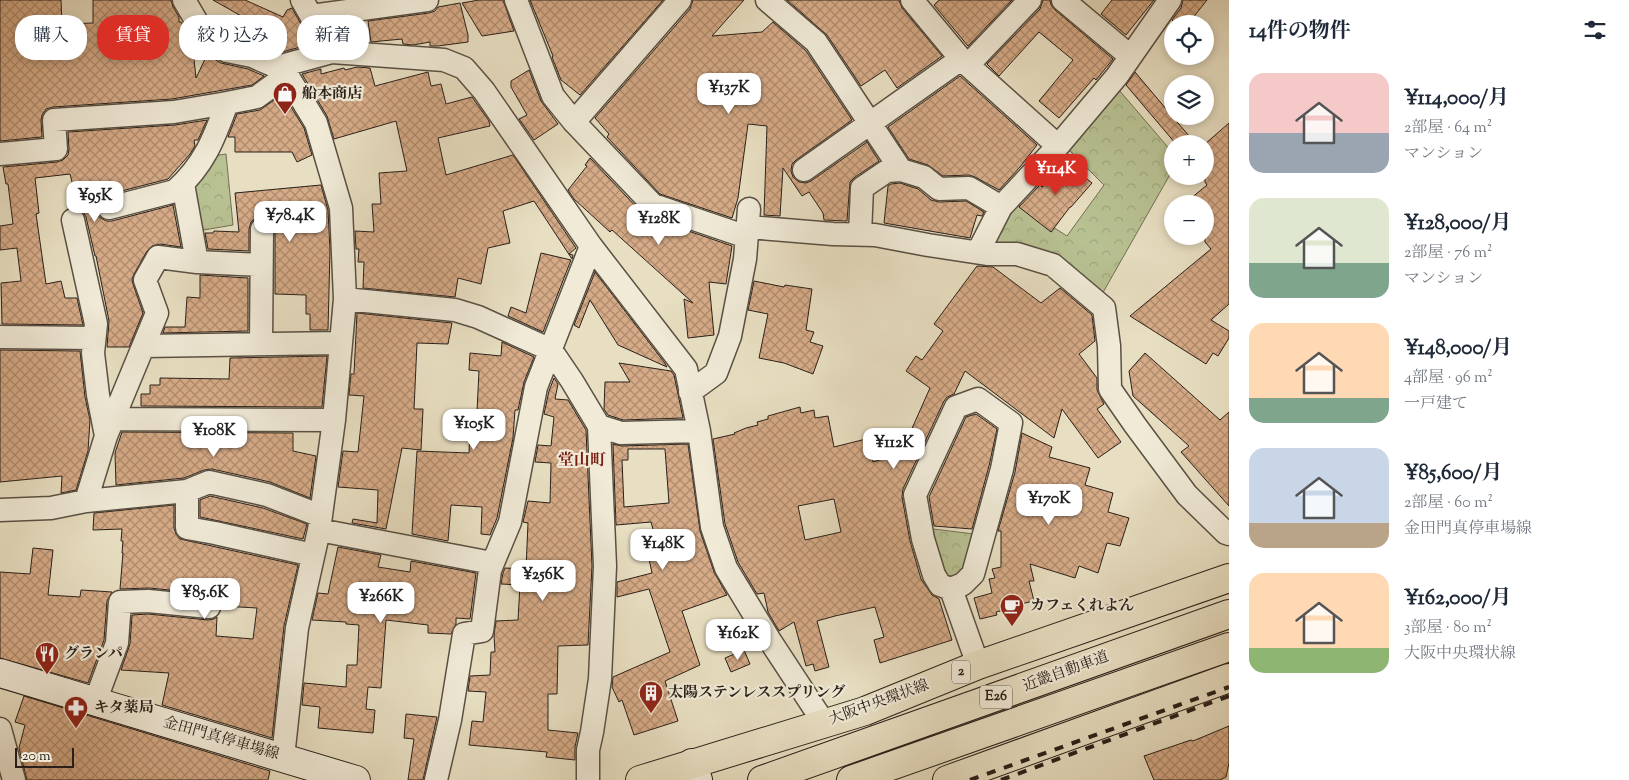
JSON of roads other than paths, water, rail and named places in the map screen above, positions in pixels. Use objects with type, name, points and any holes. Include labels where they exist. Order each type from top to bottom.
[{"type":"main road","name":"大阪中央環状線","points":[[640,780],[695,772],[824,723],[865,711],[978,665],[1229,578]]},
{"type":"main road","name":"近畿自動車道","points":[[762,780],[1229,614]]},
{"type":"main road","name":"近畿自動車道","points":[[851,780],[1229,647]]},
{"type":"main road","name":"金田門真停車場線","points":[[0,673],[356,780]]},
{"type":"main road","points":[[947,780],[1229,678]]},
{"type":"street","points":[[184,0],[208,41],[227,51],[252,56],[282,71],[316,123],[341,208],[345,299],[334,420],[320,523],[297,628],[284,757]]},
{"type":"street","points":[[307,8],[427,0]]},
{"type":"street","points":[[516,0],[553,96],[574,122],[652,205],[748,224],[833,234],[875,235],[978,252],[1017,254],[1053,265],[1104,308],[1109,346],[1110,389],[1187,495],[1229,534]]},
{"type":"street","points":[[574,122],[680,0]]},
{"type":"street","points":[[767,0],[816,42],[901,170]]},
{"type":"street","points":[[912,0],[964,62],[1058,146]]},
{"type":"street","points":[[804,170],[964,62],[1030,0]]},
{"type":"street","points":[[1064,0],[1130,56]]},
{"type":"street","points":[[978,252],[1001,207],[1058,146],[1117,76],[1170,0]]},
{"type":"street","points":[[369,55],[444,60],[464,68],[484,91],[591,246],[686,369],[699,431],[712,527],[726,568],[769,640],[824,723]]},
{"type":"street","points":[[0,154],[56,149],[54,120],[174,112],[257,97],[282,71],[311,60]]},
{"type":"street","points":[[109,208],[175,191],[183,184],[204,158],[227,103]]},
{"type":"street","points":[[860,234],[862,188],[887,171],[901,170],[924,177],[939,189],[969,188],[1001,207]]},
{"type":"street","points":[[183,184],[197,262]]},
{"type":"street","points":[[73,220],[96,324],[93,353],[98,395],[109,427]]},
{"type":"street","points":[[690,392],[716,373],[730,336],[745,259],[748,224]]},
{"type":"street","points":[[262,229],[262,344]]},
{"type":"street","points":[[436,780],[450,720],[464,634],[482,631],[492,563],[510,522],[536,388],[591,246]]},
{"type":"street","points":[[86,501],[109,427],[157,313],[145,280],[158,257],[197,262],[261,265]]},
{"type":"street","points":[[345,299],[454,310],[478,317],[551,350],[599,426],[605,566],[600,678],[588,750],[588,780]]},
{"type":"street","points":[[0,337],[94,338]]},
{"type":"street","points":[[144,346],[341,343]]},
{"type":"street","points":[[978,399],[1011,423],[1002,469],[973,574],[963,584],[951,589],[940,585],[934,575],[915,495],[956,407],[978,399]]},
{"type":"street","points":[[109,427],[334,420]]},
{"type":"street","points":[[599,426],[621,433],[699,431]]},
{"type":"street","points":[[0,510],[51,508],[86,501],[186,491],[209,482],[267,496],[320,523],[492,563]]},
{"type":"street","points":[[186,491],[187,528],[313,555]]},
{"type":"street","points":[[951,589],[978,665]]},
{"type":"street","points":[[95,702],[117,643],[120,602],[148,601],[209,607]]},
{"type":"street","points":[[0,729],[14,780]]},
{"type":"railway","points":[[970,780],[1229,687]]},
{"type":"railway","points":[[1001,780],[1229,696]]},
{"type":"place","name":"船本商店","points":[[285,115]]},
{"type":"place","name":"カフェくれよん","points":[[1012,627]]},
{"type":"place","name":"グランパ","points":[[47,675]]},
{"type":"place","name":"太陽ステンレススプリング","points":[[651,714]]},
{"type":"place","name":"キタ薬局","points":[[76,729]]},
{"type":"district","name":"堂山町","points":[[582,461]]}]
